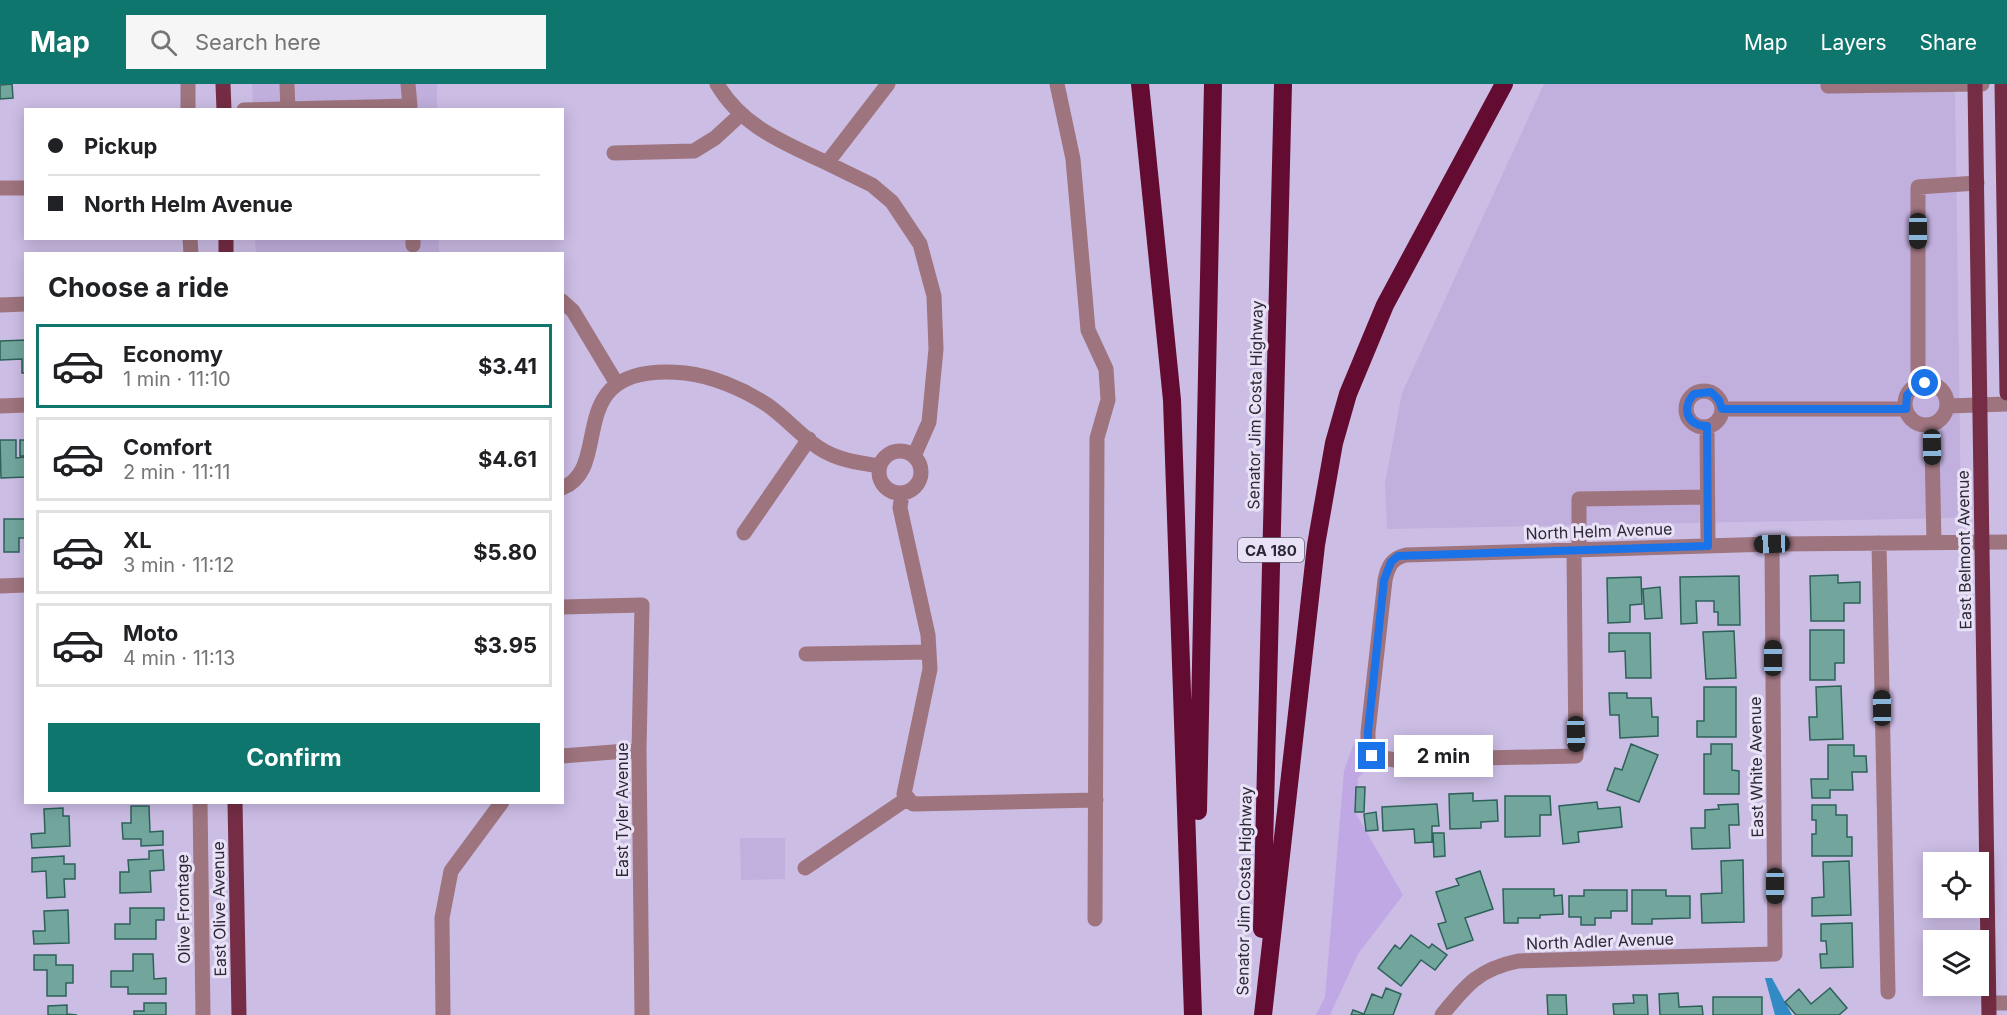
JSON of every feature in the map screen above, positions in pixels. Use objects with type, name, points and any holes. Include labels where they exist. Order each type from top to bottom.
[{"type":"highway","points":[[1140,84],[1172,400],[1194,1015]]},
{"type":"highway","points":[[1194,1015],[1213,84]]},
{"type":"highway","name":"Senator Jim Costa Highway","points":[[1262,1015],[1283,84]]},
{"type":"highway","points":[[1262,1015],[1316,545],[1334,443],[1348,394],[1385,305],[1504,84]]},
{"type":"main road","points":[[223,84],[224,108]]},
{"type":"main road","name":"East Belmont Avenue","points":[[1975,84],[1989,1009]]},
{"type":"main road","points":[[2002,84],[2007,393]]},
{"type":"main road","name":"East Olive Avenue","points":[[235,804],[239,1015]]},
{"type":"street","points":[[188,84],[188,108]]},
{"type":"street","points":[[287,84],[288,108]]},
{"type":"street","points":[[366,108],[410,108],[408,84]]},
{"type":"street","points":[[717,84],[740,115],[768,136],[872,185],[892,202],[920,244],[934,296],[936,349],[929,422],[914,456]]},
{"type":"street","points":[[827,163],[888,84]]},
{"type":"street","points":[[1057,84],[1073,159],[1088,330],[1106,369],[1108,400],[1097,438],[1095,919]]},
{"type":"street","points":[[1828,84],[1828,86],[1982,84]]},
{"type":"street","points":[[614,153],[694,152],[715,138],[740,115]]},
{"type":"street","points":[[1918,385],[1918,186],[1977,183]]},
{"type":"street","points":[[0,188],[24,188]]},
{"type":"street","points":[[0,303],[24,304]]},
{"type":"street","points":[[564,303],[573,311],[617,384]]},
{"type":"street","points":[[564,487],[570,485],[583,468],[603,396],[617,384],[639,375],[664,372],[689,374],[717,381],[766,404],[820,449],[852,462],[880,466]]},
{"type":"street","points":[[1925,383],[1938,387],[1944,392],[1948,406],[1942,418],[1932,425],[1918,424],[1906,409],[1907,395],[1918,385],[1925,383]]},
{"type":"street","points":[[1699,392],[1711,392],[1719,400],[1722,409],[1717,421],[1707,426],[1695,424],[1687,416],[1686,410],[1690,398],[1699,392]]},
{"type":"street","points":[[1948,406],[2007,404]]},
{"type":"street","points":[[0,406],[24,405]]},
{"type":"street","points":[[1722,409],[1906,409]]},
{"type":"street","points":[[1707,426],[1708,546]]},
{"type":"street","points":[[744,533],[809,439]]},
{"type":"street","points":[[1932,447],[1934,543]]},
{"type":"street","points":[[901,451],[914,456],[918,461],[921,475],[915,487],[902,493],[896,493],[884,485],[879,473],[880,466],[888,455],[901,451]]},
{"type":"street","points":[[902,493],[900,508],[928,636],[930,669],[904,794],[913,804],[1095,800]]},
{"type":"street","points":[[1576,550],[1579,499],[1707,498]]},
{"type":"street","name":"North Helm Avenue","points":[[1576,550],[1576,756],[1395,760],[1372,756],[1368,745],[1368,732],[1384,580],[1391,562],[1406,555],[1772,544],[2007,542]]},
{"type":"street","points":[[1879,543],[1888,992]]},
{"type":"street","name":"East White Avenue","points":[[1772,544],[1775,954]]},
{"type":"street","points":[[0,586],[24,585]]},
{"type":"street","name":"East Tyler Avenue","points":[[564,607],[642,605],[639,750],[642,1015]]},
{"type":"street","points":[[806,654],[929,652]]},
{"type":"street","points":[[564,756],[639,750]]},
{"type":"street","points":[[805,868],[908,798]]},
{"type":"street","name":"Olive Frontage","points":[[200,804],[203,1015]]},
{"type":"street","points":[[443,1015],[442,918],[451,871],[501,804]]},
{"type":"street","name":"North Adler Avenue","points":[[1444,1013],[1469,982],[1483,971],[1518,961],[1775,954]]},
{"type":"street","points":[[1989,1009],[2007,1003]]},
{"type":"shaded area","points":[[252,84],[437,84],[437,108],[253,108]]},
{"type":"shaded area","points":[[1544,84],[1955,84],[1961,514],[1953,518],[1387,529],[1385,483],[1402,393]]},
{"type":"shaded area","points":[[255,240],[439,240],[439,252],[256,252]]},
{"type":"shaded area","points":[[1354,743],[1359,761],[1367,769],[1358,778],[1356,814],[1403,895],[1358,954],[1330,1015],[1316,1015],[1325,997],[1344,771]]},
{"type":"shaded area","points":[[740,838],[785,838],[785,879],[741,880]]},
{"type":"water","points":[[1765,978],[1772,978],[1792,1015],[1775,1015]]},
{"type":"building","points":[[12,84],[13,98],[0,99],[0,85]]},
{"type":"building","points":[[24,340],[24,373],[22,373],[22,359],[0,360],[0,341]]},
{"type":"building","points":[[0,440],[16,440],[16,458],[24,457],[24,477],[1,478]]},
{"type":"building","points":[[20,440],[24,440],[24,456],[20,456]]},
{"type":"building","points":[[4,519],[24,519],[24,538],[19,538],[19,552],[4,552]]},
{"type":"building","points":[[1838,575],[1838,583],[1860,582],[1860,603],[1844,603],[1844,621],[1811,621],[1810,576]]},
{"type":"building","points":[[1739,576],[1740,625],[1718,625],[1718,612],[1714,612],[1714,601],[1696,601],[1697,623],[1681,624],[1680,577]]},
{"type":"building","points":[[1641,577],[1642,604],[1630,605],[1630,622],[1608,623],[1607,578]]},
{"type":"building","points":[[1660,587],[1662,618],[1645,619],[1643,589]]},
{"type":"building","points":[[1810,630],[1844,630],[1844,663],[1835,663],[1835,680],[1810,680]]},
{"type":"building","points":[[1734,631],[1736,678],[1706,679],[1703,632]]},
{"type":"building","points":[[1609,633],[1650,633],[1651,678],[1626,678],[1625,651],[1609,652]]},
{"type":"building","points":[[1841,686],[1843,739],[1810,740],[1809,717],[1817,717],[1816,687]]},
{"type":"building","points":[[1704,687],[1736,687],[1736,737],[1697,737],[1697,721],[1704,721]]},
{"type":"building","points":[[1609,693],[1627,693],[1627,698],[1651,698],[1652,717],[1658,717],[1658,736],[1620,738],[1619,715],[1610,715]]},
{"type":"building","points":[[1631,744],[1658,755],[1639,802],[1607,790],[1615,768],[1622,770]]},
{"type":"building","points":[[1711,744],[1732,744],[1732,770],[1739,771],[1739,794],[1704,794],[1704,754],[1711,754]]},
{"type":"building","points":[[1828,745],[1854,745],[1854,756],[1866,756],[1867,772],[1852,772],[1853,790],[1830,790],[1830,798],[1812,798],[1811,779],[1828,779]]},
{"type":"building","points":[[1356,787],[1365,787],[1364,812],[1355,812]]},
{"type":"building","points":[[1473,793],[1473,801],[1497,800],[1498,821],[1481,822],[1481,828],[1450,829],[1449,794]]},
{"type":"building","points":[[1505,796],[1550,796],[1551,815],[1540,815],[1540,836],[1505,837]]},
{"type":"building","points":[[1597,802],[1598,809],[1620,807],[1622,827],[1578,832],[1579,842],[1563,844],[1559,806]]},
{"type":"building","points":[[1437,804],[1439,826],[1432,826],[1432,842],[1415,843],[1414,829],[1383,831],[1382,807]]},
{"type":"building","points":[[1738,804],[1739,825],[1729,825],[1730,848],[1692,849],[1691,828],[1705,828],[1705,810],[1719,809],[1718,805]]},
{"type":"building","points":[[1812,805],[1836,805],[1836,815],[1847,815],[1847,837],[1852,837],[1852,856],[1812,856],[1812,834],[1816,834],[1816,820],[1812,820]]},
{"type":"building","points":[[131,806],[149,806],[150,832],[163,831],[163,845],[141,846],[141,839],[123,839],[122,823],[131,823]]},
{"type":"building","points":[[63,808],[63,816],[69,816],[70,846],[32,848],[31,834],[45,833],[44,809]]},
{"type":"building","points":[[1376,812],[1378,830],[1366,831],[1364,814]]},
{"type":"building","points":[[1433,833],[1444,833],[1445,856],[1434,857]]},
{"type":"building","points":[[163,850],[164,870],[150,871],[151,892],[120,893],[120,872],[129,872],[128,860],[149,859],[149,851]]},
{"type":"building","points":[[64,856],[64,864],[75,864],[75,879],[64,879],[65,897],[47,898],[46,871],[32,872],[32,858]]},
{"type":"building","points":[[1743,860],[1744,922],[1702,923],[1701,894],[1722,893],[1721,861]]},
{"type":"building","points":[[1849,861],[1851,915],[1812,916],[1812,898],[1824,897],[1823,862]]},
{"type":"building","points":[[1480,871],[1493,909],[1465,918],[1473,940],[1447,949],[1438,924],[1446,922],[1436,892],[1459,885],[1456,879]]},
{"type":"building","points":[[1503,889],[1554,889],[1554,896],[1562,895],[1563,914],[1540,915],[1540,918],[1518,918],[1518,923],[1504,923]]},
{"type":"building","points":[[1584,890],[1627,890],[1627,911],[1611,911],[1611,918],[1595,918],[1595,925],[1581,925],[1581,917],[1569,917],[1569,896],[1584,896]]},
{"type":"building","points":[[1632,890],[1666,890],[1666,896],[1690,896],[1690,918],[1652,919],[1652,924],[1632,924]]},
{"type":"building","points":[[130,908],[164,908],[164,920],[156,920],[156,939],[115,939],[115,924],[130,924]]},
{"type":"building","points":[[68,910],[69,943],[34,944],[33,931],[45,931],[44,911]]},
{"type":"building","points":[[1852,923],[1853,967],[1821,968],[1820,954],[1827,954],[1826,941],[1821,941],[1821,924]]},
{"type":"building","points":[[1411,935],[1429,948],[1432,944],[1447,955],[1435,970],[1421,960],[1401,986],[1378,968],[1395,945],[1400,949]]},
{"type":"building","points":[[133,954],[153,954],[154,979],[166,978],[166,994],[128,994],[128,987],[111,987],[111,971],[133,971]]},
{"type":"building","points":[[34,955],[56,955],[56,965],[73,965],[73,983],[66,983],[66,996],[47,996],[47,970],[34,970]]},
{"type":"building","points":[[1386,988],[1401,994],[1393,1015],[1351,1015],[1353,1010],[1364,1014],[1372,994],[1382,998]]},
{"type":"building","points":[[1830,988],[1847,1008],[1839,1015],[1796,1015],[1785,1002],[1799,989],[1811,1004]]},
{"type":"building","points":[[1678,993],[1679,1007],[1702,1006],[1703,1015],[1660,1015],[1659,994]]},
{"type":"building","points":[[1547,995],[1566,995],[1567,1015],[1548,1015]]},
{"type":"building","points":[[1633,995],[1647,995],[1648,1015],[1614,1015],[1613,1004],[1634,1003]]},
{"type":"building","points":[[1713,997],[1762,997],[1762,1015],[1713,1015]]},
{"type":"building","points":[[144,1003],[166,1003],[166,1015],[134,1015],[134,1011],[144,1011]]},
{"type":"building","points":[[67,1005],[67,1014],[77,1015],[48,1015],[48,1006]]},
{"type":"route","points":[[1372,756],[1368,745],[1368,732],[1384,580],[1391,562],[1398,556],[1708,546],[1707,426],[1695,424],[1687,416],[1687,404],[1694,394],[1711,392],[1719,400],[1722,409],[1906,409],[1907,395],[1918,385],[1925,383]]}]
